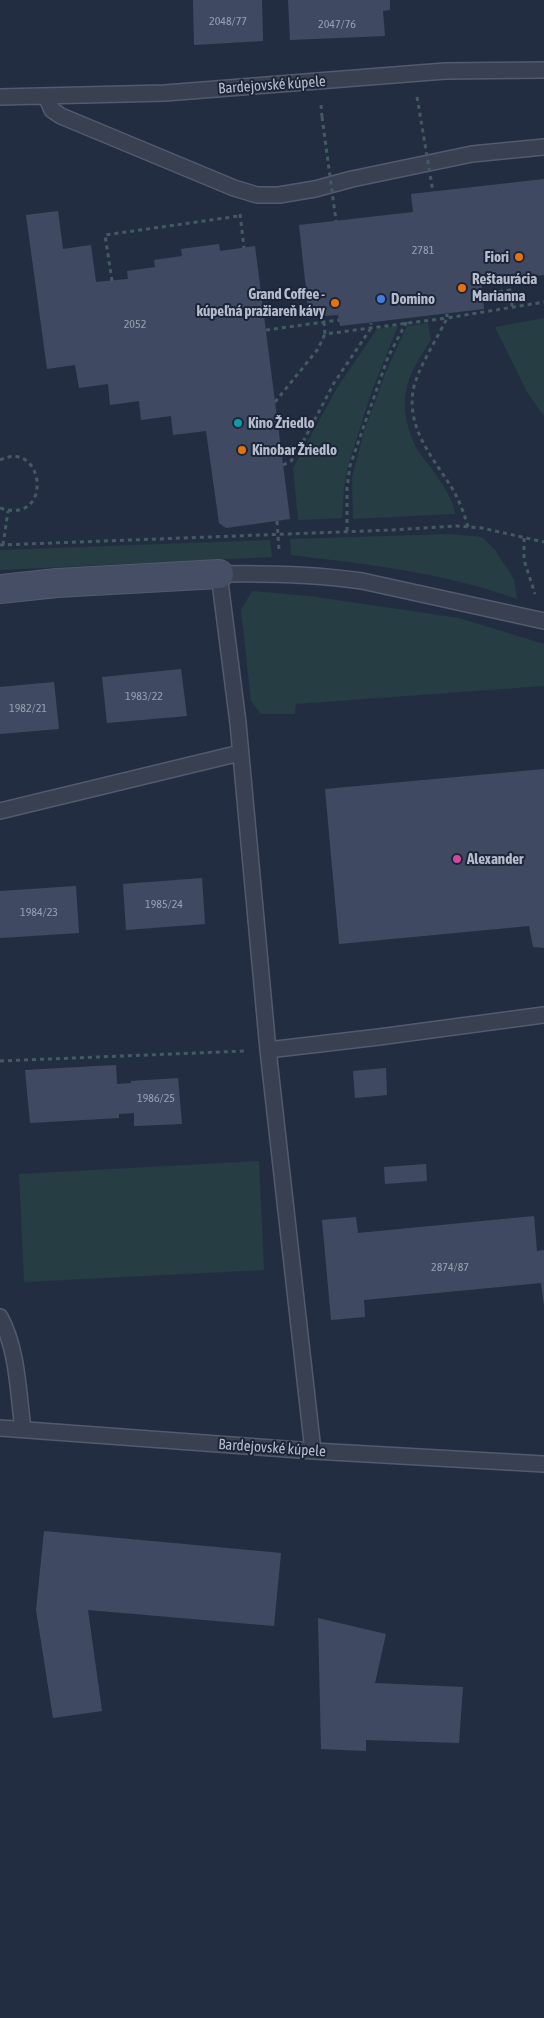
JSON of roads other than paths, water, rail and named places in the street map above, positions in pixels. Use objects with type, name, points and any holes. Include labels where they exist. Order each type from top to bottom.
[{"type":"street","points":[[0,589],[66,582],[219,574]]},
{"type":"lane","name":"Bardejovské kúpele","points":[[0,97],[166,93],[445,71],[544,70]]},
{"type":"lane","points":[[46,96],[52,110],[61,116],[234,188],[257,195],[279,195],[315,189],[352,179],[472,154],[544,147]]},
{"type":"lane","points":[[313,1451],[268,1050],[240,752],[219,574],[281,573],[362,581],[544,621]]},
{"type":"lane","points":[[0,811],[240,752]]},
{"type":"lane","points":[[268,1050],[544,1015]]},
{"type":"lane","points":[[0,1317],[8,1332],[13,1355],[23,1430]]},
{"type":"lane","name":"Bardejovské kúpele","points":[[0,1428],[313,1451],[544,1464]]},
{"type":"place","name":"Fiori","points":[[519,257]]},
{"type":"place","name":"Reštaurácia Marianna","points":[[462,288]]},
{"type":"place","name":"Domino","points":[[381,299]]},
{"type":"place","name":"Grand Coffee - kúpeľná pražiareň kávy","points":[[335,303]]},
{"type":"place","name":"Kino Žriedlo","points":[[238,423]]},
{"type":"place","name":"Kinobar Žriedlo","points":[[242,450]]},
{"type":"place","name":"Alexander","points":[[457,859]]}]
